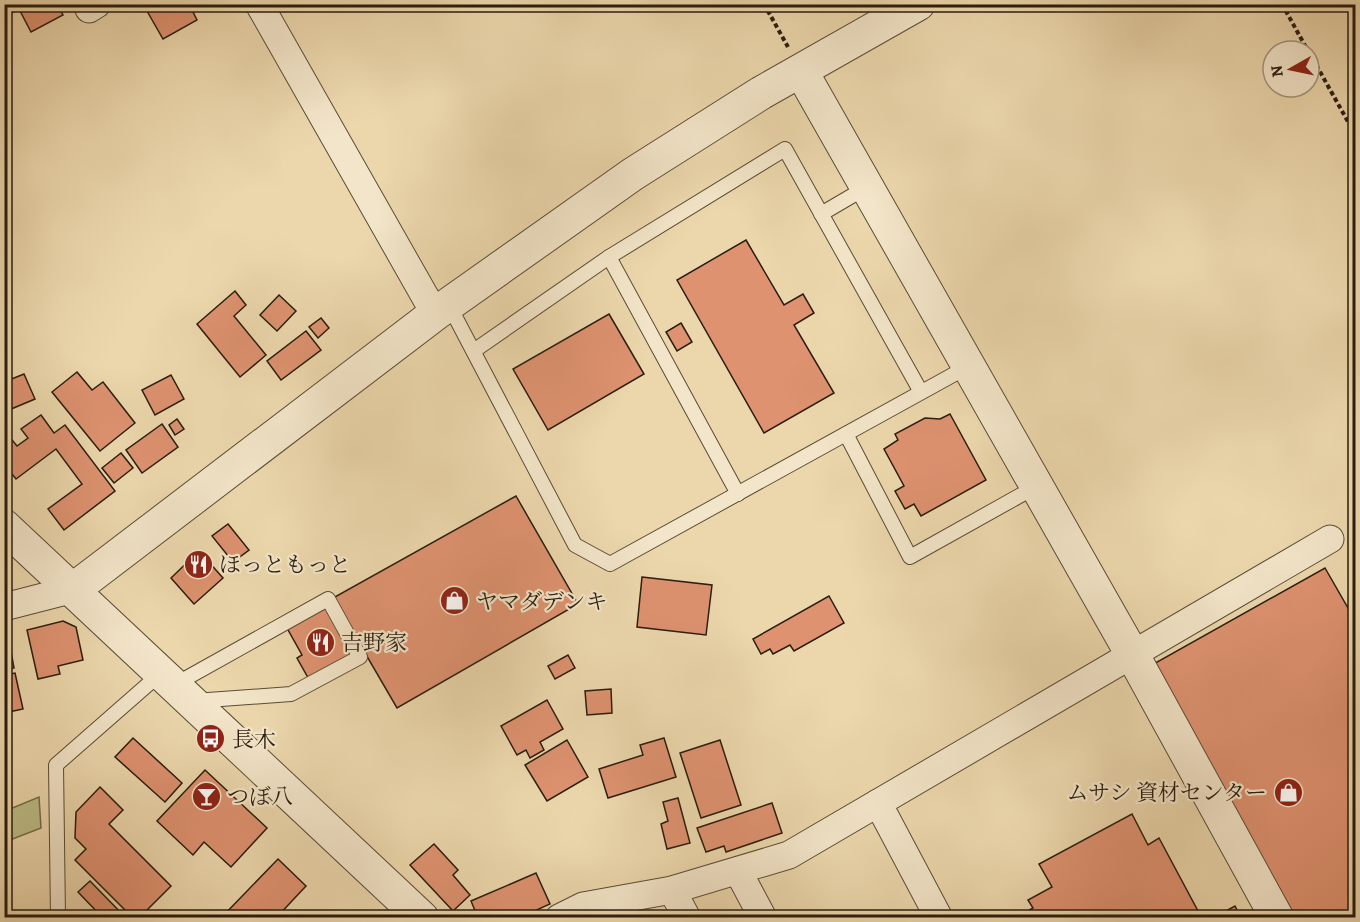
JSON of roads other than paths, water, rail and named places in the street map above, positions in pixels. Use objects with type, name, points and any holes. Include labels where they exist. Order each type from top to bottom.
[{"type":"street","points":[[87,4],[89,9],[97,4]]},
{"type":"street","points":[[259,4],[442,309]]},
{"type":"street","points":[[4,608],[74,589],[442,309],[633,174],[801,71],[918,4]]},
{"type":"street","points":[[801,71],[1132,654],[1277,918]]},
{"type":"street","points":[[4,526],[74,589],[422,918]]},
{"type":"street","points":[[559,918],[583,906],[672,890],[739,873],[789,855],[1330,538]]},
{"type":"street","points":[[878,803],[939,918]]},
{"type":"street","points":[[739,873],[763,918]]},
{"type":"street","points":[[672,890],[687,918]]},
{"type":"lane","points":[[475,350],[609,257],[785,149],[921,392]]},
{"type":"lane","points":[[821,214],[867,187]]},
{"type":"lane","points":[[609,257],[738,494]]},
{"type":"lane","points":[[442,309],[475,350],[575,545],[610,564],[969,366]]},
{"type":"lane","points":[[846,434],[910,557],[1037,486]]},
{"type":"lane","points":[[58,918],[56,765],[175,686],[328,599],[360,657],[291,694],[214,697],[175,686]]},
{"type":"place","name":"ほっともっと","points":[[198,564]]},
{"type":"place","name":"ヤマダデンキ","points":[[455,601]]},
{"type":"place","name":"吉野家","points":[[320,642]]},
{"type":"place","name":"長木","points":[[211,739]]},
{"type":"place","name":"ムサシ 資材センター","points":[[1288,792]]},
{"type":"place","name":"つぼ八","points":[[206,796]]}]
